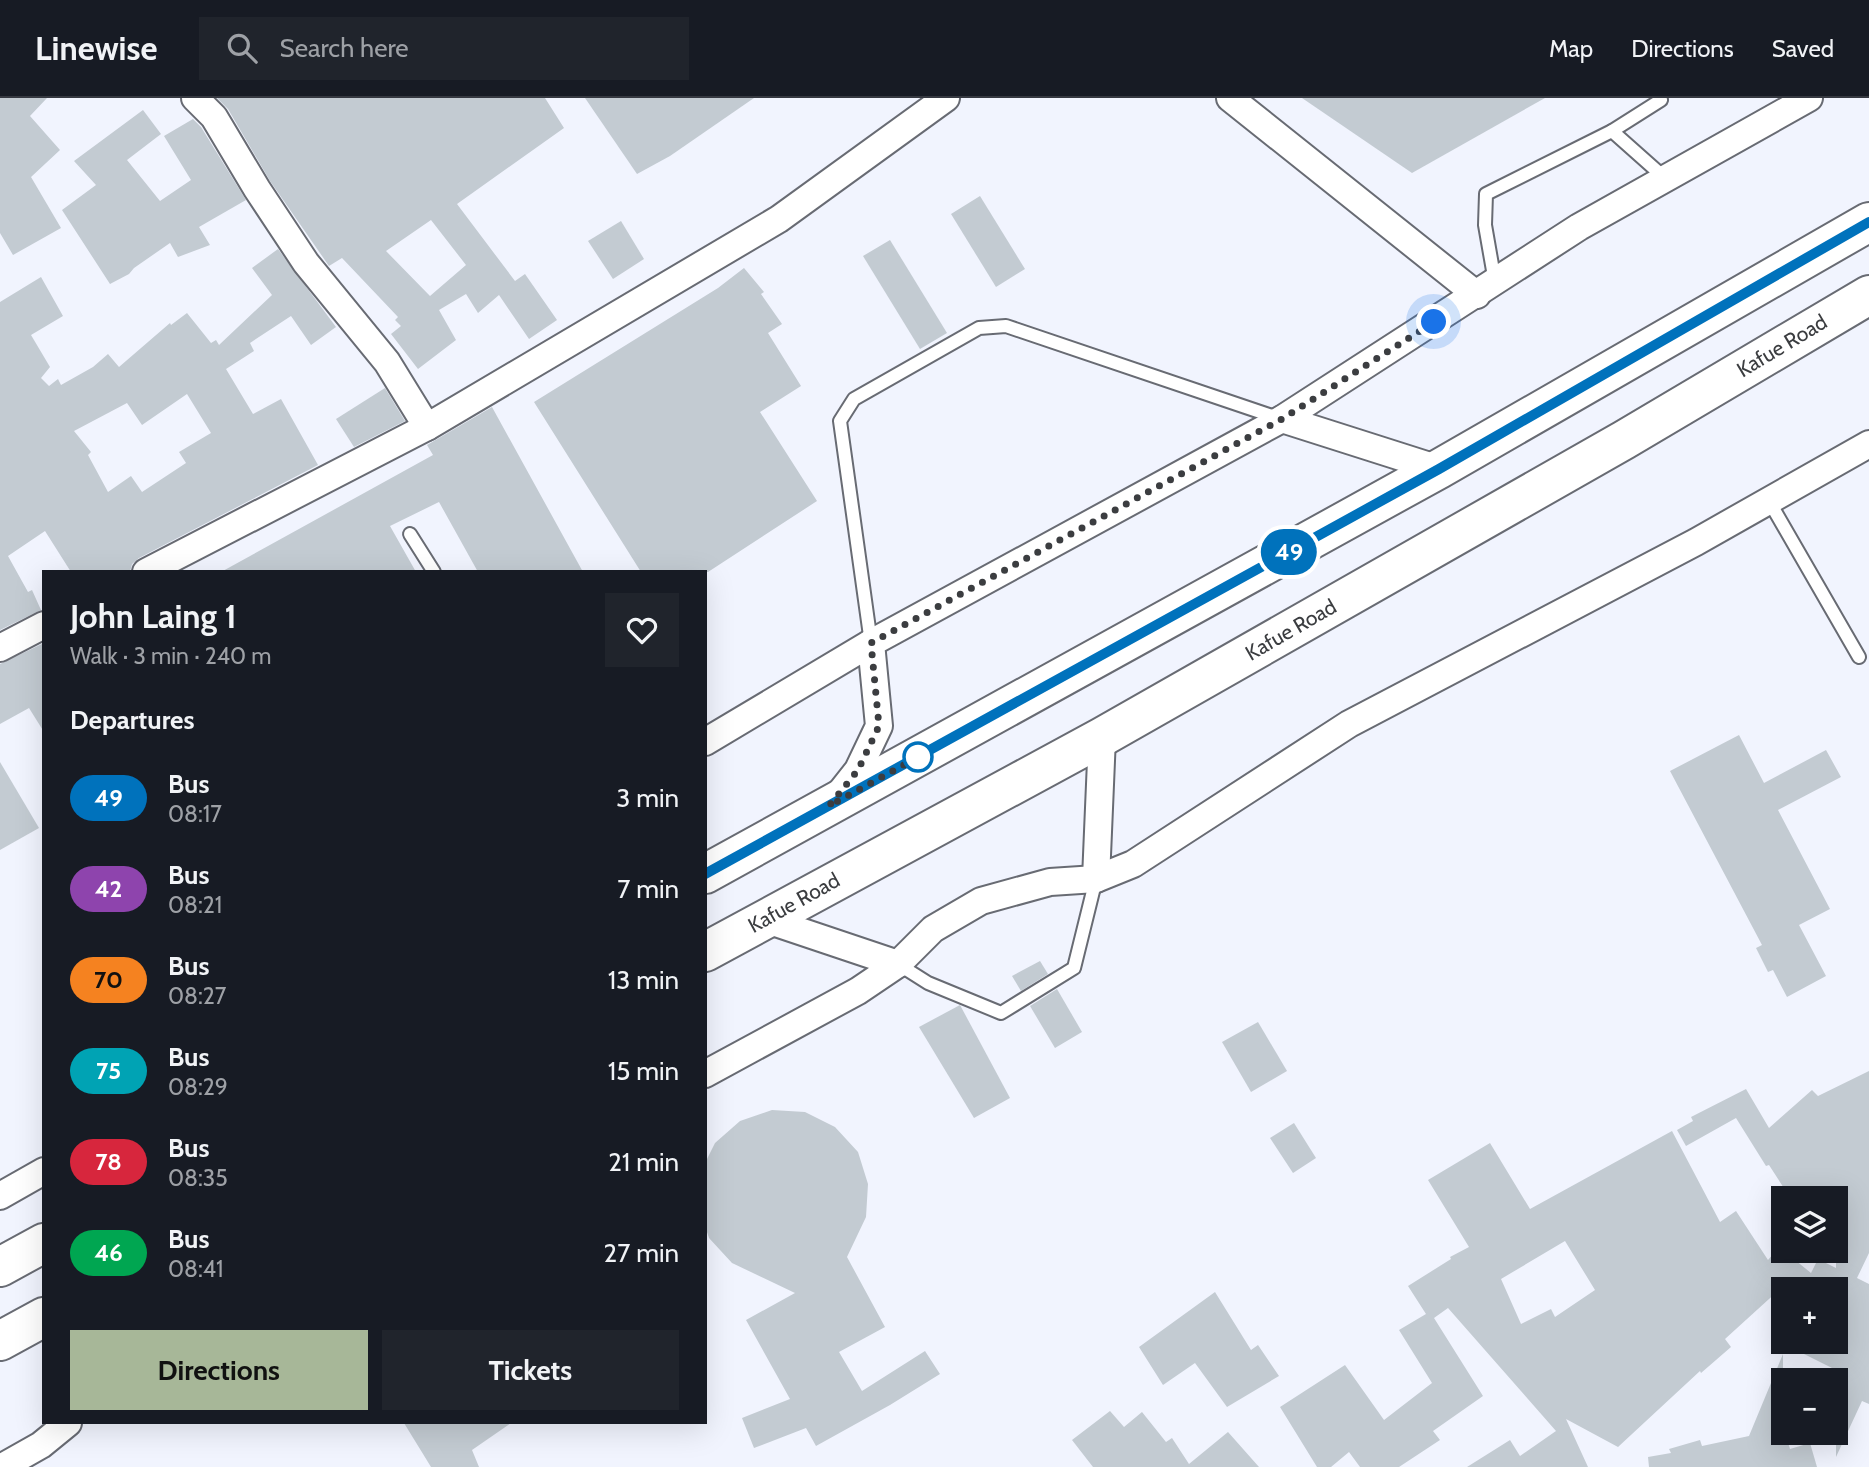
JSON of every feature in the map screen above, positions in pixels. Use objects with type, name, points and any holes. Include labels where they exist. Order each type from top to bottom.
[{"type":"main road","points":[[707,873],[1439,469],[1869,222]]},
{"type":"main road","name":"Kafue Road","points":[[707,951],[1102,737],[1612,447],[1869,295]]},
{"type":"main road","points":[[0,1267],[42,1244]]},
{"type":"main road","points":[[0,1341],[42,1318]]},
{"type":"street","points":[[194,98],[214,117],[306,263],[387,362],[428,427]]},
{"type":"street","points":[[150,570],[428,427],[779,219],[946,98]]},
{"type":"street","points":[[1230,98],[1486,289]]},
{"type":"street","points":[[707,741],[871,643],[1282,419],[1579,227],[1809,98]]},
{"type":"street","points":[[1282,419],[1439,469]]},
{"type":"street","points":[[707,1073],[858,992],[898,964],[933,929],[981,901],[1050,881],[1096,879],[1133,864],[1349,724],[1696,542],[1869,444]]},
{"type":"street","points":[[0,648],[42,626]]},
{"type":"street","points":[[829,806],[858,770],[879,726],[871,643]]},
{"type":"street","points":[[1096,879],[1102,737]]},
{"type":"street","points":[[764,919],[898,964]]},
{"type":"street","points":[[0,1196],[42,1172]]},
{"type":"street","points":[[2,1467],[46,1456],[67,1424]]},
{"type":"lane","points":[[1486,289],[1486,194],[1612,131],[1661,100]]},
{"type":"lane","points":[[1612,131],[1666,179]]},
{"type":"lane","points":[[871,643],[840,421],[855,399],[979,328],[1006,326],[1282,419]]},
{"type":"lane","points":[[1769,501],[1859,657]]},
{"type":"lane","points":[[410,534],[433,570]]},
{"type":"lane","points":[[898,964],[928,983],[1001,1013],[1074,968],[1096,879]]},
{"type":"building","points":[[0,98],[47,98],[30,116],[60,150],[31,177],[61,228],[13,255],[0,233]]},
{"type":"building","points":[[217,98],[545,98],[564,128],[457,204],[515,281],[525,274],[557,320],[529,339],[499,295],[478,313],[466,294],[439,310],[456,340],[418,369],[391,334],[401,326],[395,320],[398,317],[342,258],[329,266],[270,181],[228,109]],"holes":[[[431,220],[466,265],[430,296],[386,251]]]},
{"type":"building","points":[[585,98],[754,98],[670,156],[637,174]]},
{"type":"building","points":[[1302,98],[1545,98],[1412,173]]},
{"type":"building","points":[[143,110],[161,134],[127,160],[160,201],[191,180],[164,136],[193,119],[201,127],[246,200],[199,227],[210,245],[178,257],[170,243],[129,274],[110,284],[62,210],[96,185],[74,161]]},
{"type":"building","points":[[980,196],[1025,269],[996,287],[951,214]]},
{"type":"building","points":[[621,221],[644,259],[613,279],[588,241]]},
{"type":"building","points":[[890,240],[947,333],[920,349],[863,256]]},
{"type":"building","points":[[278,249],[336,327],[311,345],[291,316],[250,343],[254,351],[226,369],[253,414],[281,399],[318,465],[139,558],[132,564],[130,570],[70,570],[45,531],[8,556],[28,592],[32,590],[41,610],[0,630],[0,302],[41,277],[63,316],[31,335],[50,367],[41,378],[49,386],[58,379],[61,385],[93,367],[108,354],[119,367],[170,323],[171,325],[187,313],[211,343],[216,340],[219,345],[272,295],[252,268]],"holes":[[[187,394],[211,433],[179,452],[186,463],[142,492],[131,476],[108,492],[88,455],[91,452],[74,431],[127,403],[142,425]]]},
{"type":"building","points":[[744,268],[764,292],[761,294],[782,324],[768,333],[801,386],[760,412],[817,501],[708,572],[640,570],[534,402],[718,288]]},
{"type":"building","points":[[385,388],[405,421],[354,447],[336,419]]},
{"type":"building","points":[[492,407],[582,570],[477,570],[439,502],[390,526],[415,570],[225,570],[433,455],[427,445]]},
{"type":"building","points":[[42,644],[42,729],[29,708],[0,724],[0,664]]},
{"type":"building","points":[[1739,735],[1764,783],[1826,750],[1841,777],[1778,810],[1830,909],[1799,925],[1826,976],[1787,997],[1773,970],[1768,972],[1756,948],[1762,945],[1670,771]]},
{"type":"building","points":[[0,762],[39,828],[0,850]]},
{"type":"building","points":[[1040,961],[1048,974],[1021,991],[1012,976]]},
{"type":"building","points":[[1057,989],[1082,1032],[1055,1048],[1030,1006]]},
{"type":"building","points":[[960,1005],[1010,1098],[974,1118],[919,1027]]},
{"type":"building","points":[[1258,1022],[1287,1071],[1251,1092],[1222,1042]]},
{"type":"building","points":[[1869,1071],[1869,1253],[1857,1278],[1869,1284],[1869,1404],[1862,1401],[1848,1431],[1848,1368],[1832,1368],[1804,1354],[1848,1354],[1848,1277],[1771,1277],[1771,1297],[1725,1339],[1731,1347],[1701,1373],[1700,1371],[1618,1447],[1566,1419],[1588,1467],[1467,1467],[1510,1440],[1520,1456],[1556,1431],[1448,1308],[1434,1318],[1483,1396],[1433,1431],[1440,1440],[1399,1467],[1360,1467],[1349,1452],[1331,1467],[1317,1467],[1280,1407],[1345,1365],[1384,1420],[1432,1383],[1399,1330],[1426,1314],[1408,1286],[1469,1247],[1428,1180],[1490,1143],[1530,1209],[1672,1131],[1720,1222],[1736,1211],[1768,1260],[1771,1256],[1771,1263],[1799,1263],[1811,1273],[1816,1263],[1826,1263],[1836,1268],[1836,1263],[1848,1263],[1848,1186],[1783,1186],[1769,1165],[1766,1166],[1736,1118],[1686,1146],[1677,1130],[1693,1121],[1691,1117],[1746,1089],[1769,1128],[1812,1090],[1818,1096]],"holes":[[[1565,1241],[1595,1290],[1555,1317],[1551,1309],[1521,1324],[1501,1279]]]},
{"type":"building","points":[[772,1110],[805,1112],[835,1127],[858,1152],[868,1184],[866,1217],[847,1257],[885,1327],[839,1352],[862,1391],[925,1351],[940,1374],[816,1446],[806,1428],[754,1448],[742,1418],[790,1399],[746,1320],[795,1293],[732,1263],[709,1238],[707,1232],[707,1159],[715,1143],[740,1121]]},
{"type":"building","points":[[1294,1123],[1316,1158],[1293,1173],[1270,1138]]},
{"type":"building","points":[[1215,1292],[1251,1350],[1258,1345],[1279,1376],[1227,1407],[1195,1363],[1163,1385],[1139,1347]]},
{"type":"building","points":[[1783,1354],[1783,1368],[1777,1368]]},
{"type":"building","points":[[1771,1383],[1771,1445],[1789,1445],[1790,1449],[1811,1445],[1817,1467],[1649,1467],[1648,1457],[1671,1453],[1669,1449],[1700,1440],[1702,1446],[1749,1436]]},
{"type":"building","points":[[1110,1411],[1124,1427],[1142,1412],[1166,1442],[1172,1438],[1189,1464],[1228,1432],[1259,1467],[1093,1467],[1072,1440]]},
{"type":"building","points":[[405,1424],[510,1424],[472,1450],[479,1467],[431,1467]]},
{"type":"building","points":[[1836,1445],[1842,1445],[1836,1457]]},
{"type":"bus line","name":"49","points":[[707,873],[1439,469],[1869,222]]},
{"type":"route","points":[[918,757],[922,755],[829,806],[858,770],[879,726],[871,643],[1282,419],[1434,322]]}]
